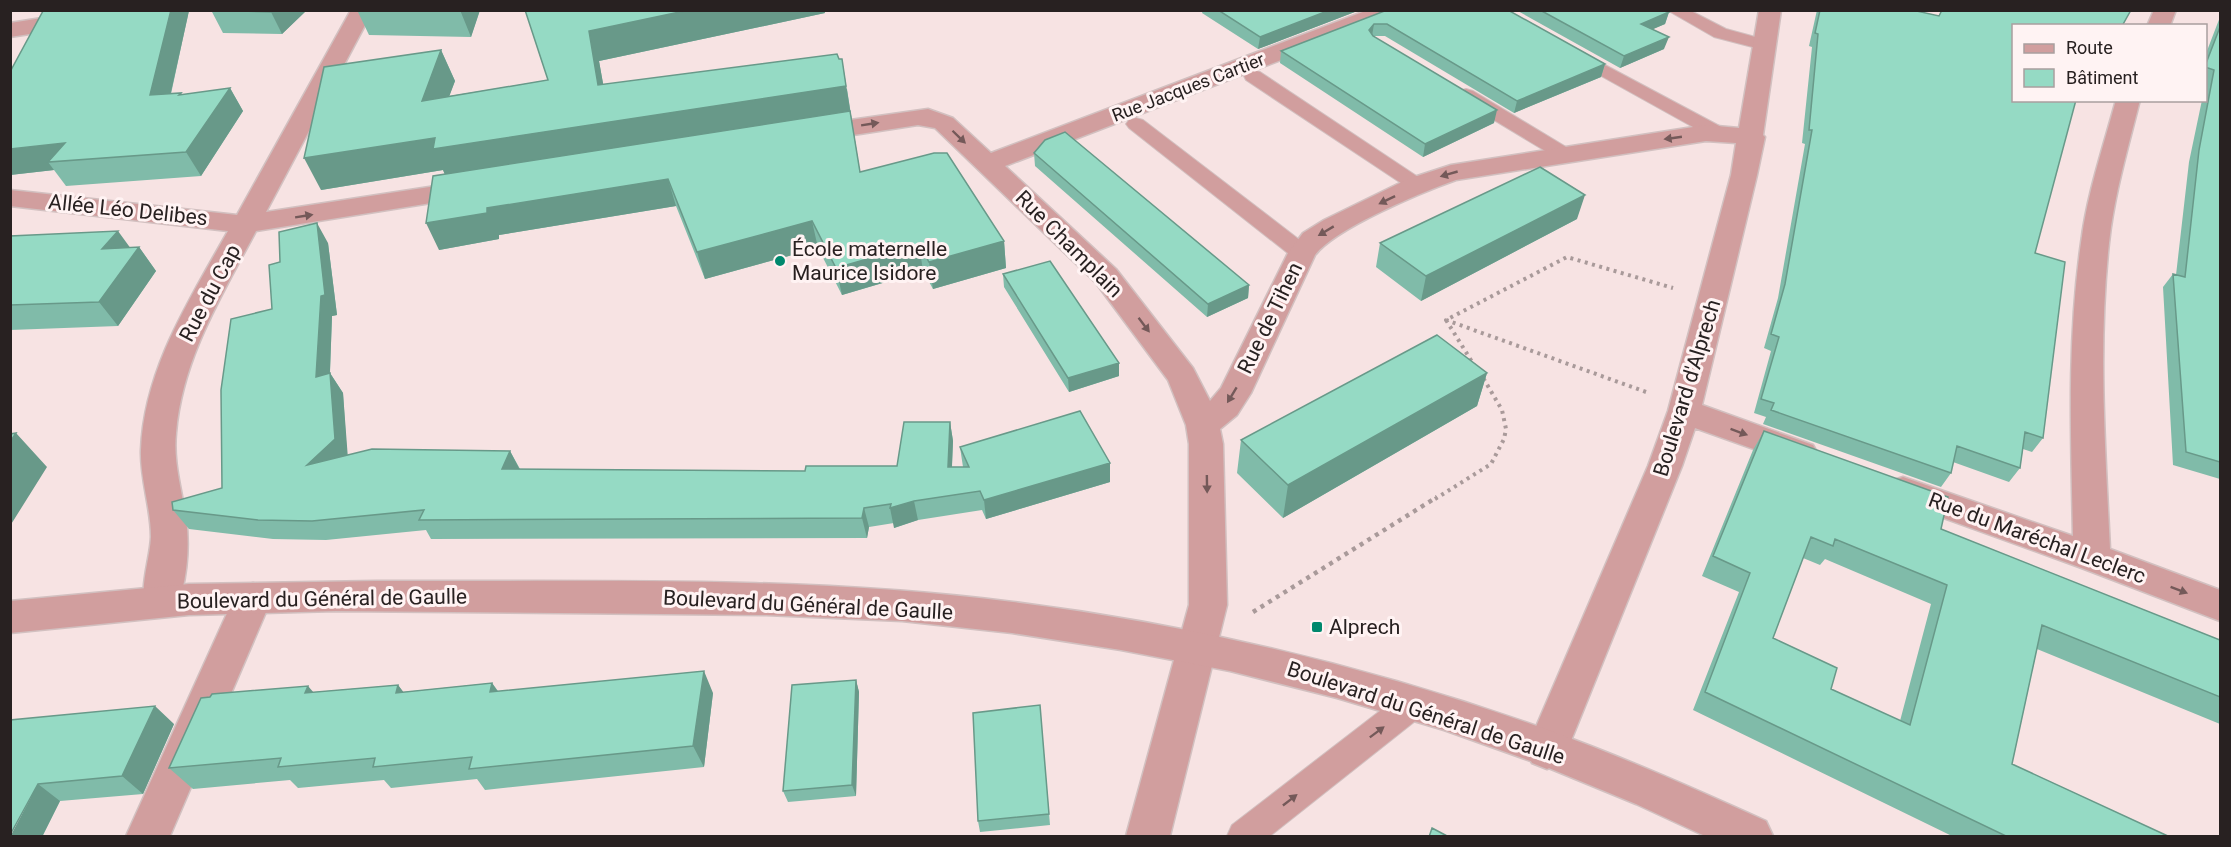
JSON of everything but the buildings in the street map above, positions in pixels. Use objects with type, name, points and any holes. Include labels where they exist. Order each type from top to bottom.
[{"type":"street","points":[[10,30],[141,10]]},
{"type":"street","name":"Rue du Cap","points":[[161,602],[168,546],[168,521],[159,475],[158,452],[164,401],[185,337],[362,10]]},
{"type":"street","name":"Rue Jacques Cartier","points":[[986,164],[1390,10]]},
{"type":"street","name":"Boulevard d'Alprech","points":[[1547,750],[1665,466],[1684,411],[1714,300],[1752,137],[1770,10]]},
{"type":"street","points":[[2159,24],[2165,10]]},
{"type":"street","points":[[2092,557],[2087,380],[2093,259],[2103,198],[2127,102]]},
{"type":"street","name":"Rue Champlain","points":[[789,137],[908,118],[928,117],[944,123],[1106,276],[1182,376],[1199,411],[1203,425]]},
{"type":"street","name":"Rue de Tihen","points":[[1203,425],[1225,407],[1234,393],[1302,253],[1313,239],[1334,226],[1417,185],[1464,170],[1718,133],[1752,137]]},
{"type":"street","name":"Allée Léo Delibes","points":[[10,198],[246,224],[494,185]]},
{"type":"street","points":[[1684,411],[1827,463]]},
{"type":"street","points":[[1148,837],[1208,605],[1206,444],[1203,425]]},
{"type":"street","name":"Rue du Maréchal Leclerc","points":[[1871,479],[2092,557],[2220,606]]},
{"type":"street","points":[[148,837],[253,598]]},
{"type":"street","name":"Boulevard du Général de Gaulle","points":[[10,617],[161,602],[253,598],[695,598],[808,600],[946,610],[1040,622],[1197,649],[1303,672],[1413,704],[1547,750],[1658,794],[1751,837]]},
{"type":"lane","points":[[1675,10],[1720,33],[1764,45]]},
{"type":"lane","points":[[1557,44],[1718,133]]},
{"type":"lane","points":[[1253,76],[1417,185]]},
{"type":"lane","points":[[1447,84],[1564,154]]},
{"type":"lane","points":[[1136,124],[1302,253]]},
{"type":"lane","points":[[1244,837],[1413,704]]},
{"type":"path","points":[[1446,320],[1567,257],[1714,300]]},
{"type":"path","points":[[1446,320],[1638,388],[1684,411]]},
{"type":"path","points":[[1197,649],[1491,464],[1502,447],[1507,427],[1504,410],[1446,320]]},
{"type":"place","name":"École maternelle Maurice Isidore","points":[[780,261]]},
{"type":"place","name":"Alprech","points":[[1317,627]]}]
